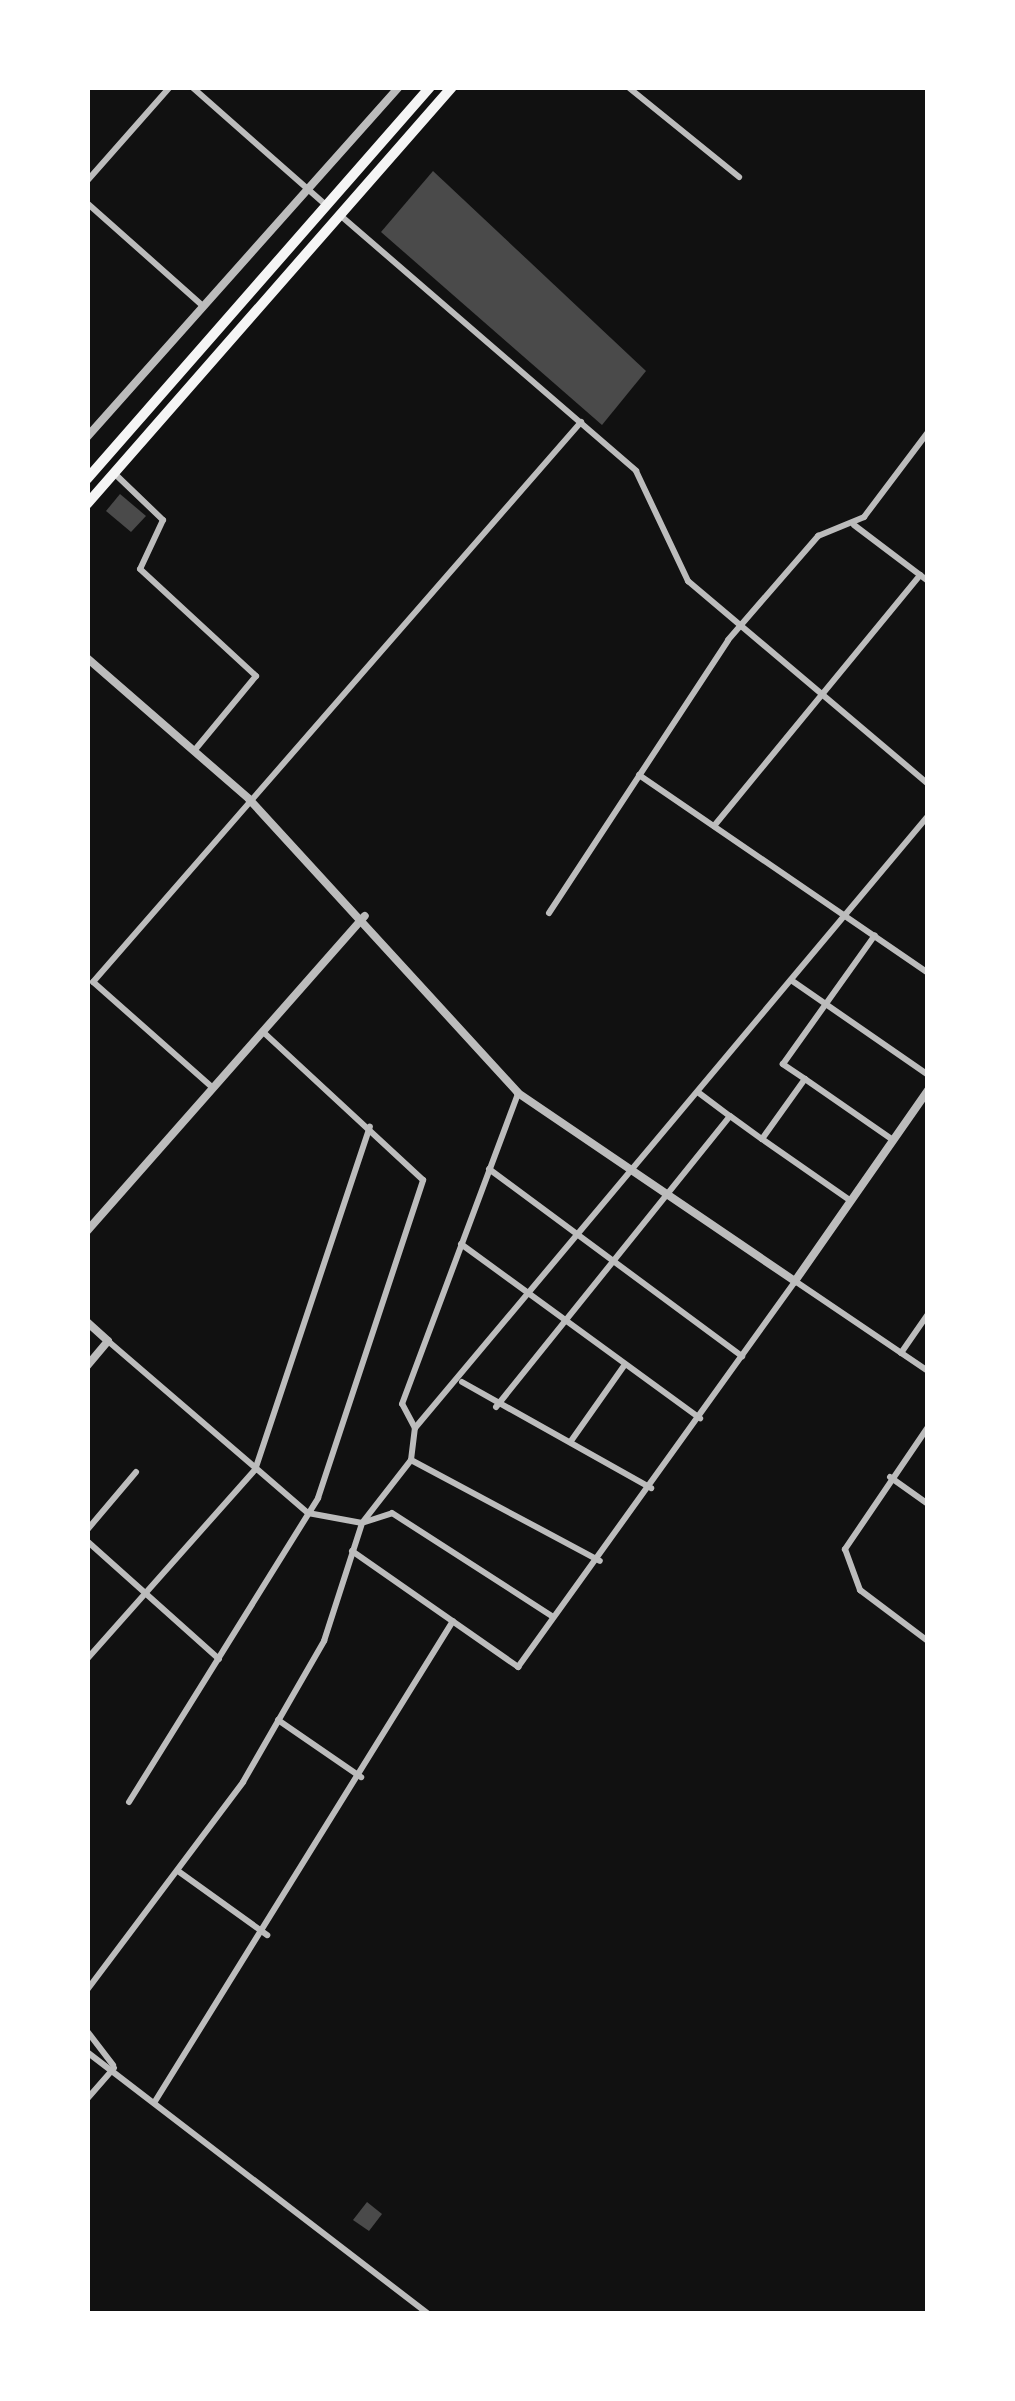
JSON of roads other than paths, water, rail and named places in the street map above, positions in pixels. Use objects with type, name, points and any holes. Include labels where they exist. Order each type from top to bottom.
[{"type":"highway","points":[[87,479],[430,87]]},
{"type":"highway","points":[[87,504],[452,87]]},
{"type":"street","points":[[87,182],[170,87]]},
{"type":"street","points":[[192,87],[327,206]]},
{"type":"street","points":[[87,437],[91,426],[399,87]]},
{"type":"street","points":[[628,87],[739,177]]},
{"type":"street","points":[[87,203],[203,306]]},
{"type":"street","points":[[340,217],[635,471],[680,569],[742,631],[928,784]]},
{"type":"street","points":[[213,1088],[93,982],[580,422]]},
{"type":"street","points":[[549,913],[638,775],[742,631],[818,536],[854,525],[928,432]]},
{"type":"street","points":[[114,473],[163,520],[140,569],[256,676],[194,751]]},
{"type":"street","points":[[714,826],[924,578],[854,525]]},
{"type":"street","points":[[87,658],[249,799],[365,916],[518,1093],[928,1371]]},
{"type":"street","points":[[638,775],[928,973]]},
{"type":"street","points":[[415,1428],[462,1382],[928,816]]},
{"type":"street","points":[[87,1231],[365,916]]},
{"type":"street","points":[[875,935],[783,1064],[893,1140]]},
{"type":"street","points":[[791,980],[928,1075]]},
{"type":"street","points":[[129,1802],[308,1513],[423,1180],[370,1126],[263,1032]]},
{"type":"street","points":[[761,1139],[805,1079]]},
{"type":"street","points":[[352,1551],[518,1667],[600,1561],[928,1090]]},
{"type":"street","points":[[698,1092],[851,1201]]},
{"type":"street","points":[[87,1990],[178,1871],[278,1720],[324,1641],[362,1523],[411,1460],[415,1428],[403,1404],[518,1093]]},
{"type":"street","points":[[496,1407],[730,1116]]},
{"type":"street","points":[[87,1660],[255,1470],[370,1126]]},
{"type":"street","points":[[489,1169],[575,1241],[742,1357]]},
{"type":"street","points":[[461,1244],[700,1418]]},
{"type":"street","points":[[901,1352],[928,1314]]},
{"type":"street","points":[[87,1322],[308,1513],[362,1523],[392,1513],[553,1617]]},
{"type":"street","points":[[87,1366],[108,1341]]},
{"type":"street","points":[[571,1441],[625,1365]]},
{"type":"street","points":[[462,1382],[496,1407],[571,1441],[651,1488]]},
{"type":"street","points":[[928,1427],[845,1549],[860,1590],[928,1642]]},
{"type":"street","points":[[411,1460],[600,1561]]},
{"type":"street","points":[[87,1530],[136,1472]]},
{"type":"street","points":[[890,1478],[928,1504]]},
{"type":"street","points":[[87,1540],[219,1659]]},
{"type":"street","points":[[154,2103],[267,1935],[454,1622]]},
{"type":"street","points":[[278,1720],[361,1777]]},
{"type":"street","points":[[178,1871],[267,1935]]},
{"type":"street","points":[[87,2031],[114,2068]]},
{"type":"street","points":[[87,2052],[114,2068],[429,2314]]},
{"type":"street","points":[[87,2098],[114,2068]]}]
